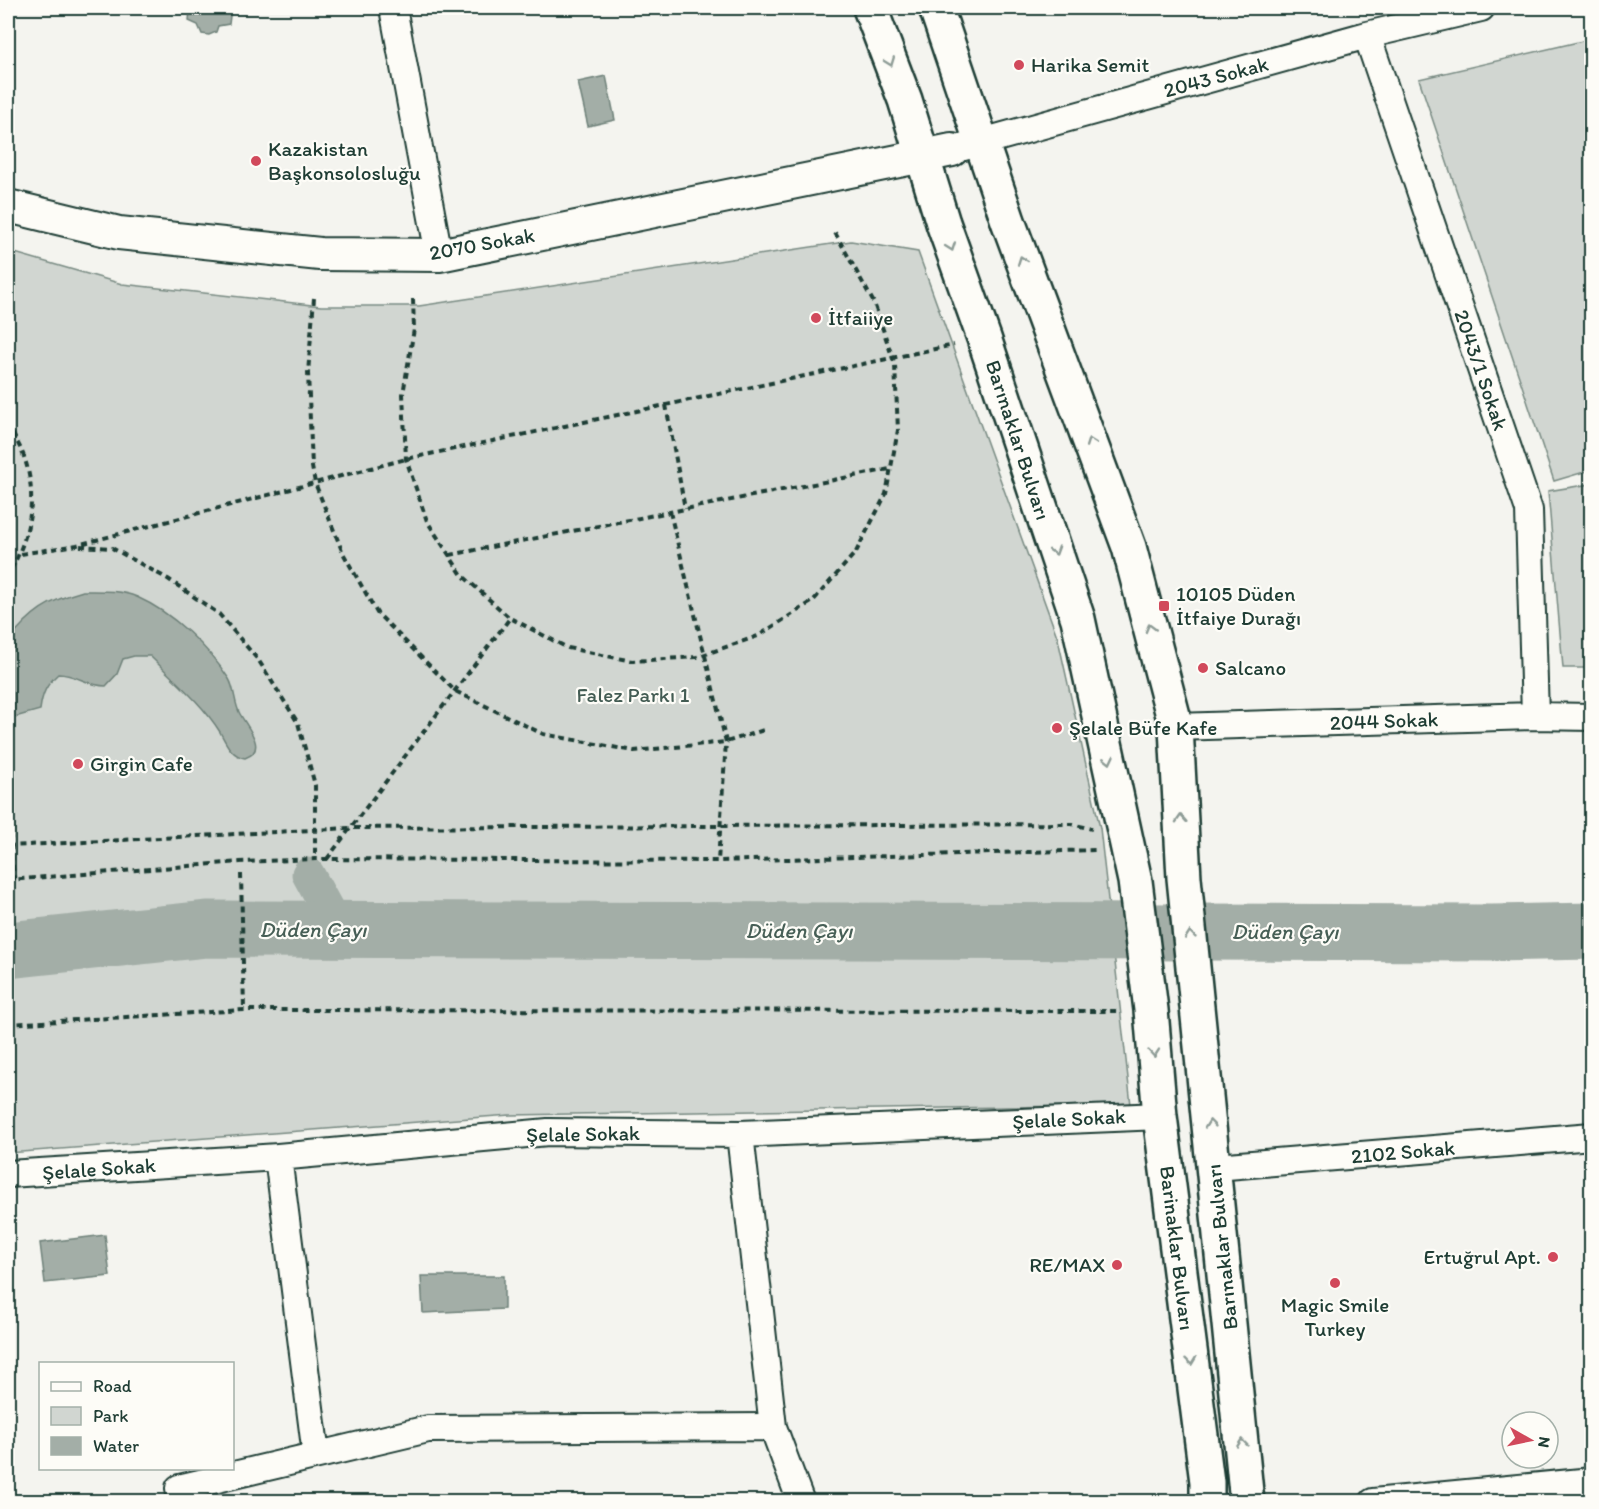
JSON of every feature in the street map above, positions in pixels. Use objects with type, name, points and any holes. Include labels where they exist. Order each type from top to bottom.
[{"type":"main road","name":"Barınaklar Bulvarı","points":[[870,8],[904,100],[952,149],[1008,221],[1129,547],[1176,727],[1184,878],[1215,1167],[1247,1502]]},
{"type":"main road","name":"Barınaklar Bulvarı","points":[[936,8],[952,149],[943,223],[1078,620],[1126,861],[1149,1002]]},
{"type":"main road","name":"Barinaklar Bulvarı","points":[[1149,1002],[1160,1116],[1208,1502]]},
{"type":"street","points":[[393,8],[439,255]]},
{"type":"street","name":"2043 Sokak","points":[[952,149],[1367,35],[1481,8]]},
{"type":"street","name":"2043/1 Sokak","points":[[1367,35],[1528,510],[1535,717]]},
{"type":"street","name":"2070 Sokak","points":[[8,206],[119,233],[320,254],[439,255],[952,149]]},
{"type":"street","name":"2044 Sokak","points":[[1176,727],[1592,717]]},
{"type":"street","name":"Şelale Sokak","points":[[8,1174],[278,1157],[548,1132],[740,1134],[1160,1116]]},
{"type":"street","points":[[740,1134],[773,1427],[801,1502]]},
{"type":"street","name":"2102 Sokak","points":[[1215,1167],[1592,1136]]},
{"type":"street","points":[[278,1157],[316,1455]]},
{"type":"street","points":[[181,1502],[179,1488],[428,1429],[773,1427]]},
{"type":"street","points":[[1373,1502],[1592,1481]]},
{"type":"path","points":[[414,299],[414,329],[403,394],[406,459],[427,520],[462,575],[510,618],[568,648],[632,661],[697,657],[758,636],[813,601],[856,552],[885,494],[898,430],[895,365],[874,303],[833,229]]},
{"type":"path","points":[[314,298],[308,374],[312,467],[315,483],[343,553],[377,613],[455,691],[543,734],[634,751],[726,742],[767,729]]},
{"type":"path","points":[[21,554],[77,545],[406,459],[984,338]]},
{"type":"path","points":[[666,405],[685,509]]},
{"type":"path","points":[[8,424],[23,454],[31,488],[30,522],[21,554],[8,575]]},
{"type":"path","points":[[450,555],[891,469]]},
{"type":"path","points":[[669,512],[726,742],[718,861]]},
{"type":"path","points":[[77,545],[112,548],[168,579],[219,614],[260,661],[298,723],[315,784],[315,859]]},
{"type":"path","points":[[327,859],[510,618]]},
{"type":"path","points":[[8,802],[9,846],[14,880]]},
{"type":"path","points":[[9,846],[350,828],[1072,824],[1094,830],[1126,861]]},
{"type":"path","points":[[8,880],[240,862],[315,859],[1126,861]]},
{"type":"path","points":[[240,874],[244,1010]]},
{"type":"path","points":[[8,1024],[244,1010],[1149,1002]]},
{"type":"green space","points":[[1591,39],[1591,470],[1554,481],[1419,79]]},
{"type":"green space","name":"Falez Parkı 1","points":[[851,241],[918,252],[1058,639],[1100,828],[1131,1105],[510,1115],[8,1153],[8,251],[122,284],[321,306],[419,306]]},
{"type":"green space","points":[[1591,484],[1591,668],[1563,668],[1548,491]]},
{"type":"water","points":[[190,8],[231,8],[229,24],[218,26],[216,32],[209,35],[202,34],[198,25],[189,21]]},
{"type":"water","points":[[606,76],[615,120],[588,126],[578,82]]},
{"type":"water","points":[[83,591],[117,592],[137,597],[164,612],[189,632],[211,655],[229,679],[238,710],[256,744],[252,754],[245,758],[236,755],[205,711],[150,656],[123,659],[117,674],[106,686],[58,674],[45,690],[40,710],[8,719],[8,641],[24,622],[41,609],[59,599]]},
{"type":"water","points":[[105,1235],[110,1276],[45,1283],[40,1243]]},
{"type":"water","points":[[421,1276],[504,1276],[504,1309],[423,1313]]},
{"type":"waterway","points":[[308,874],[338,929]]},
{"type":"waterway","name":"Düden Çayı","points":[[8,950],[207,929],[1492,933],[1592,931]]},
{"type":"place","name":"Harika Semit","points":[[1019,65]]},
{"type":"place","name":"Kazakistan Başkonsolosluğu","points":[[256,161]]},
{"type":"place","name":"İtfaiiye","points":[[816,318]]},
{"type":"place","name":"10105 Düden İtfaiye Durağı","points":[[1164,606]]},
{"type":"place","name":"Salcano","points":[[1203,668]]},
{"type":"place","name":"Şelale Büfe Kafe","points":[[1057,728]]},
{"type":"place","name":"Girgin Cafe","points":[[78,764]]},
{"type":"place","name":"Ertuğrul Apt.","points":[[1553,1257]]},
{"type":"place","name":"RE/MAX","points":[[1117,1265]]},
{"type":"place","name":"Magic Smile Turkey","points":[[1335,1283]]}]
